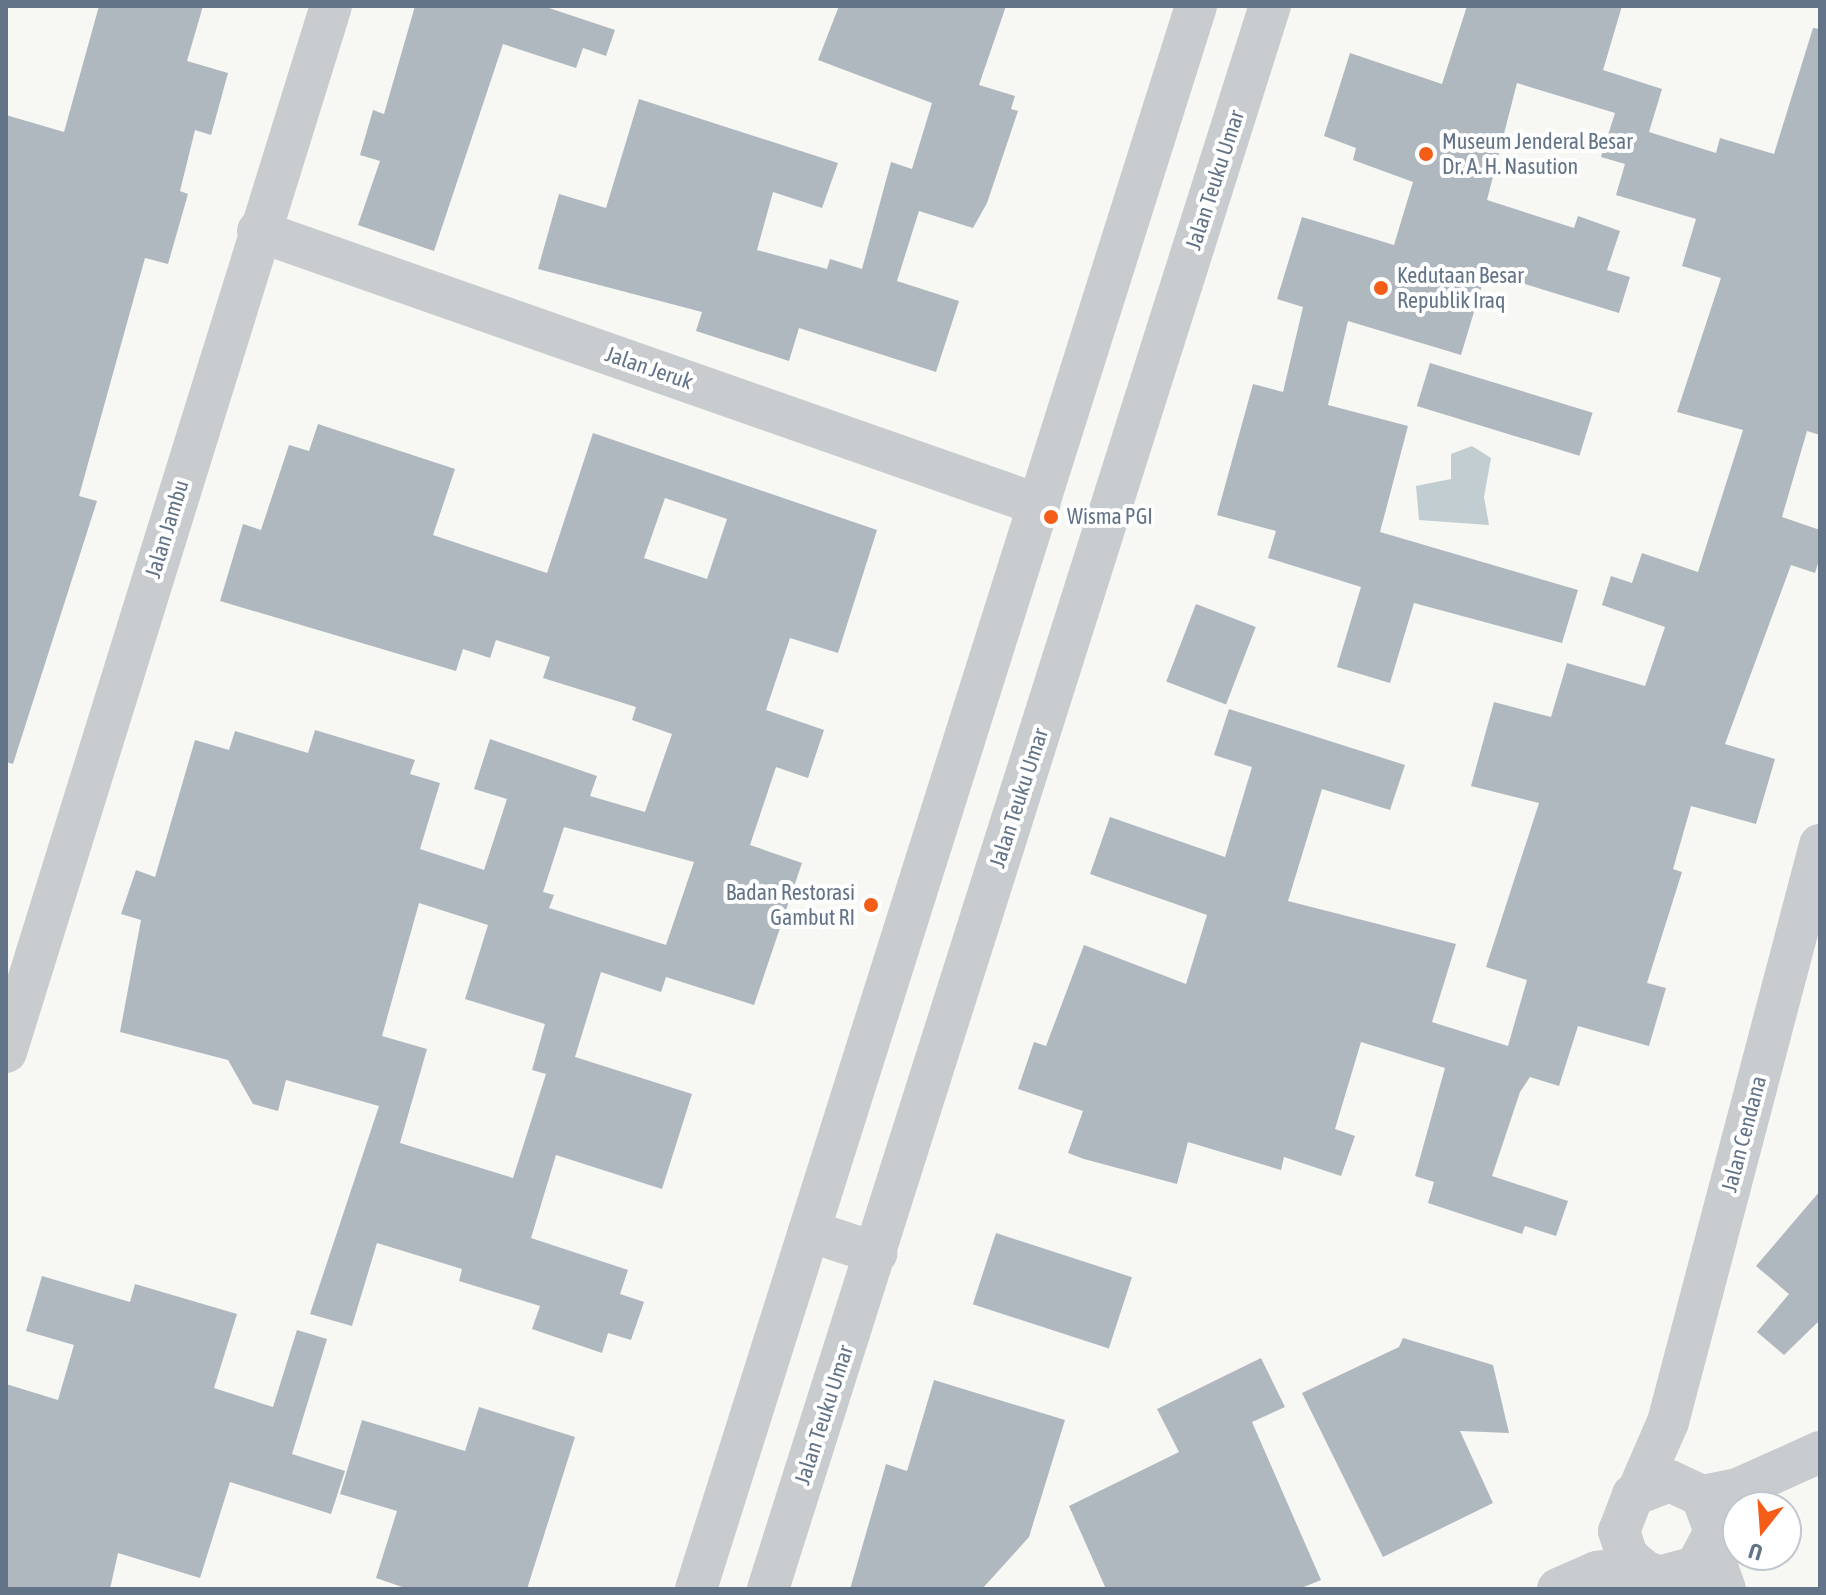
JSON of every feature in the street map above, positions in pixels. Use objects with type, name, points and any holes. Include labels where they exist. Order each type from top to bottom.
[{"type":"street","name":"Jalan Jambu","points":[[6,1052],[258,231],[331,6]]},
{"type":"street","points":[[696,1589],[1196,6]]},
{"type":"street","name":"Jalan Teuku Umar","points":[[768,1589],[1270,6]]},
{"type":"street","name":"Jalan Jeruk","points":[[258,231],[1039,505]]},
{"type":"street","points":[[1014,584],[1080,604]]},
{"type":"street","name":"Jalan Cendana","points":[[1638,1491],[1668,1422],[1820,845]]},
{"type":"street","points":[[809,1231],[876,1253]]},
{"type":"street","name":"Jalan Cendana","points":[[1668,1422],[1703,1516],[1725,1589]]},
{"type":"street","points":[[1703,1516],[1804,1460]]},
{"type":"street","points":[[1564,1586],[1607,1553],[1638,1491],[1660,1481],[1703,1516]]},
{"type":"street","points":[[1564,1586],[1665,1577],[1696,1567],[1703,1516]]},
{"type":"street","points":[[1619,1531],[1665,1577]]},
{"type":"shaded area","points":[[1472,446],[1491,458],[1484,497],[1489,525],[1419,520],[1416,486],[1451,479],[1451,454]]},
{"type":"building","points":[[99,6],[203,6],[187,61],[228,73],[211,135],[195,130],[180,191],[188,194],[168,264],[145,258],[79,496],[97,501],[13,764],[6,762],[6,115],[64,132]]},
{"type":"building","points":[[415,6],[543,6],[615,30],[606,56],[583,48],[576,68],[503,44],[434,251],[358,225],[380,161],[360,155],[373,110],[384,114]]},
{"type":"building","points":[[839,6],[1006,6],[979,85],[1015,96],[1011,109],[1018,111],[987,203],[973,228],[919,211],[897,281],[959,301],[936,372],[799,328],[789,361],[696,331],[702,312],[538,269],[559,194],[606,208],[639,99],[838,163],[822,208],[773,192],[757,250],[827,269],[830,259],[862,269],[891,162],[912,169],[932,103],[818,60]]},
{"type":"building","points":[[1467,6],[1622,6],[1603,70],[1662,89],[1649,132],[1716,153],[1720,138],[1774,154],[1813,28],[1820,29],[1820,435],[1807,431],[1782,517],[1820,530],[1820,557],[1815,573],[1791,565],[1725,744],[1775,759],[1756,824],[1691,806],[1673,869],[1682,872],[1647,983],[1666,988],[1649,1046],[1578,1026],[1559,1086],[1530,1077],[1520,1092],[1492,1176],[1568,1201],[1556,1236],[1525,1226],[1522,1234],[1428,1203],[1434,1182],[1415,1176],[1445,1068],[1361,1042],[1335,1129],[1355,1136],[1341,1176],[1284,1157],[1281,1170],[1188,1142],[1177,1184],[1084,1159],[1068,1153],[1083,1111],[1018,1089],[1034,1042],[1046,1046],[1084,945],[1186,984],[1207,915],[1090,874],[1110,817],[1225,857],[1252,767],[1214,755],[1229,709],[1405,765],[1390,810],[1322,789],[1288,901],[1456,944],[1432,1022],[1508,1046],[1527,980],[1486,967],[1539,803],[1471,786],[1494,702],[1551,717],[1567,663],[1645,686],[1665,627],[1602,605],[1611,576],[1632,583],[1642,553],[1698,572],[1743,430],[1677,412],[1721,278],[1682,266],[1696,219],[1616,195],[1625,164],[1601,157],[1615,113],[1517,83],[1487,200],[1574,228],[1578,216],[1620,231],[1607,270],[1630,277],[1619,313],[1486,272],[1461,355],[1348,321],[1328,405],[1408,426],[1380,532],[1578,590],[1562,643],[1414,603],[1390,683],[1337,667],[1361,587],[1268,558],[1276,531],[1217,515],[1253,384],[1283,392],[1303,307],[1277,299],[1302,217],[1394,245],[1413,182],[1353,160],[1356,148],[1324,136],[1350,53],[1442,84]]},
{"type":"building","points":[[1430,363],[1593,413],[1579,456],[1417,406]]},
{"type":"building","points":[[318,424],[455,469],[433,535],[547,573],[593,433],[877,530],[838,653],[790,638],[766,710],[824,730],[808,778],[776,767],[750,845],[802,863],[754,1005],[666,977],[661,992],[601,972],[575,1057],[692,1094],[662,1189],[556,1155],[531,1238],[628,1270],[620,1294],[644,1302],[631,1340],[608,1333],[602,1353],[532,1329],[540,1306],[459,1281],[462,1269],[377,1243],[352,1326],[310,1314],[379,1106],[286,1080],[278,1111],[253,1104],[228,1060],[120,1032],[141,920],[121,914],[136,870],[155,877],[195,740],[229,750],[235,731],[308,753],[315,730],[415,760],[410,774],[440,783],[420,849],[484,870],[507,799],[474,789],[490,739],[597,776],[590,796],[645,812],[672,734],[632,720],[636,707],[543,678],[550,657],[496,640],[490,658],[463,649],[456,671],[220,601],[243,524],[261,530],[289,445],[309,451]],"holes":[[[665,498],[727,519],[707,579],[644,558]],[[564,827],[694,862],[666,945],[549,908],[554,895],[543,892]],[[419,903],[488,925],[465,999],[545,1024],[532,1070],[546,1074],[513,1178],[400,1143],[427,1049],[382,1036]]]},
{"type":"building","points":[[1196,604],[1256,627],[1226,704],[1166,681]]},
{"type":"building","points":[[1820,1191],[1820,1320],[1784,1355],[1757,1332],[1789,1294],[1756,1266]]},
{"type":"building","points":[[996,1233],[1132,1277],[1109,1349],[973,1304]]},
{"type":"building","points":[[42,1276],[130,1302],[135,1284],[237,1314],[214,1388],[273,1407],[297,1330],[327,1339],[292,1454],[345,1471],[331,1514],[230,1482],[200,1578],[118,1553],[110,1589],[6,1589],[6,1384],[58,1400],[74,1345],[26,1331]]},
{"type":"building","points":[[1403,1338],[1493,1365],[1509,1433],[1460,1431],[1493,1503],[1383,1557],[1302,1393],[1399,1347]]},
{"type":"building","points":[[1261,1358],[1285,1407],[1252,1422],[1321,1580],[1299,1589],[1106,1589],[1069,1506],[1179,1452],[1157,1409]]},
{"type":"building","points":[[934,1380],[1065,1420],[1029,1537],[982,1589],[850,1589],[886,1464],[907,1471]]},
{"type":"building","points":[[479,1407],[575,1437],[527,1589],[408,1589],[376,1578],[397,1511],[340,1494],[362,1420],[465,1451]]},
{"type":"place","name":"Museum Jenderal Besar Dr. A. H. Nasution","points":[[1426,154]]},
{"type":"place","name":"Kedutaan Besar Republik Iraq","points":[[1381,288]]},
{"type":"place","name":"Wisma PGI","points":[[1051,517]]},
{"type":"place","name":"Badan Restorasi Gambut RI","points":[[871,905]]}]
